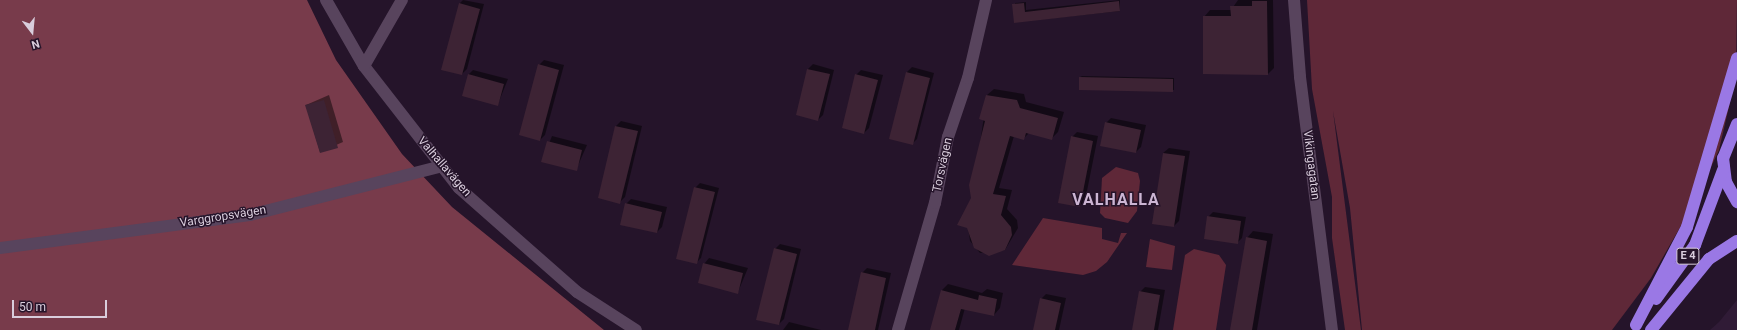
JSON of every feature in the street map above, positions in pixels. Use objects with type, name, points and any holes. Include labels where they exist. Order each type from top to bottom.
[{"type":"highway","points":[[1634,328],[1687,227],[1737,58]]},
{"type":"highway","name":"E 4","points":[[1634,328],[1695,245],[1723,170],[1726,146],[1737,124]]},
{"type":"highway","points":[[1723,170],[1737,202]]},
{"type":"highway","name":"E 4","points":[[1651,330],[1709,259],[1737,241]]},
{"type":"street","name":"Valhallavägen","points":[[326,0],[364,66],[459,188],[577,292],[636,330]]},
{"type":"street","points":[[364,66],[402,0]]},
{"type":"street","name":"Torsvägen","points":[[898,330],[935,203],[948,137],[968,78],[986,0]]},
{"type":"street","name":"Vikingagatan","points":[[1294,0],[1300,77],[1332,330]]},
{"type":"street","name":"Varggropsvägen","points":[[0,248],[250,215],[442,166]]},
{"type":"shaded area","points":[[0,0],[307,0],[336,60],[402,154],[452,207],[604,330],[0,330]]},
{"type":"shaded area","points":[[1307,0],[1737,0],[1736,76],[1719,150],[1694,203],[1651,278],[1612,330],[1362,330],[1350,208],[1333,111],[1361,330],[1345,330],[1332,238],[1332,197],[1312,89]]},
{"type":"shaded area","points":[[1116,167],[1138,173],[1140,181],[1137,211],[1128,223],[1105,218],[1100,213],[1102,178]]},
{"type":"shaded area","points":[[1043,218],[1102,228],[1102,239],[1118,243],[1121,233],[1127,233],[1107,262],[1096,271],[1083,275],[1012,265]]},
{"type":"shaded area","points":[[1150,239],[1175,246],[1172,270],[1146,267]]},
{"type":"shaded area","points":[[1194,249],[1219,255],[1226,265],[1216,330],[1173,330],[1185,255]]},
{"type":"shaded area","points":[[1737,300],[1737,330],[1710,330],[1719,322]]},
{"type":"building","points":[[1119,1],[1120,11],[1014,23],[1012,4],[1024,3],[1025,12]]},
{"type":"building","points":[[1252,1],[1267,1],[1268,75],[1203,74],[1203,16],[1231,16],[1230,6],[1252,6]]},
{"type":"building","points":[[459,3],[480,9],[462,75],[441,70]]},
{"type":"building","points":[[538,64],[559,70],[540,141],[519,135]]},
{"type":"building","points":[[807,69],[830,74],[818,121],[796,115]]},
{"type":"building","points":[[906,72],[930,78],[913,145],[889,139]]},
{"type":"building","points":[[468,74],[504,84],[498,106],[462,96]]},
{"type":"building","points":[[855,74],[878,80],[864,134],[842,128]]},
{"type":"building","points":[[1079,77],[1173,79],[1173,92],[1079,90]]},
{"type":"building","points":[[986,95],[1017,100],[1020,108],[1058,118],[1052,140],[1026,133],[1024,140],[1010,136],[993,194],[1006,196],[1001,215],[1011,227],[1012,235],[1005,250],[989,256],[974,248],[967,228],[957,225],[971,198],[969,185],[985,121],[979,119]]},
{"type":"building","points":[[324,100],[338,148],[320,153],[305,105]]},
{"type":"building","points":[[1105,122],[1141,130],[1136,153],[1100,146]]},
{"type":"building","points":[[615,126],[638,131],[620,204],[598,198]]},
{"type":"building","points":[[1071,136],[1093,141],[1080,207],[1058,203]]},
{"type":"building","points":[[547,141],[582,150],[577,171],[541,162]]},
{"type":"building","points":[[1163,153],[1185,156],[1174,227],[1152,224]]},
{"type":"building","points":[[694,187],[715,192],[697,264],[676,259]]},
{"type":"building","points":[[625,203],[662,212],[657,233],[620,225]]},
{"type":"building","points":[[1207,216],[1241,221],[1238,244],[1204,239]]},
{"type":"building","points":[[1246,237],[1267,241],[1252,330],[1230,330]]},
{"type":"building","points":[[774,248],[797,254],[779,325],[756,320]]},
{"type":"building","points":[[703,263],[743,273],[738,294],[698,283]]},
{"type":"building","points":[[861,272],[886,278],[875,330],[848,330]]},
{"type":"building","points":[[941,290],[978,300],[979,295],[997,299],[994,316],[961,309],[955,330],[930,330]]},
{"type":"building","points":[[1139,291],[1160,295],[1154,330],[1132,330]]},
{"type":"building","points":[[1040,298],[1061,303],[1055,330],[1033,330]]},
{"type":"district","name":"VALHALLA","points":[[1116,200]]}]
